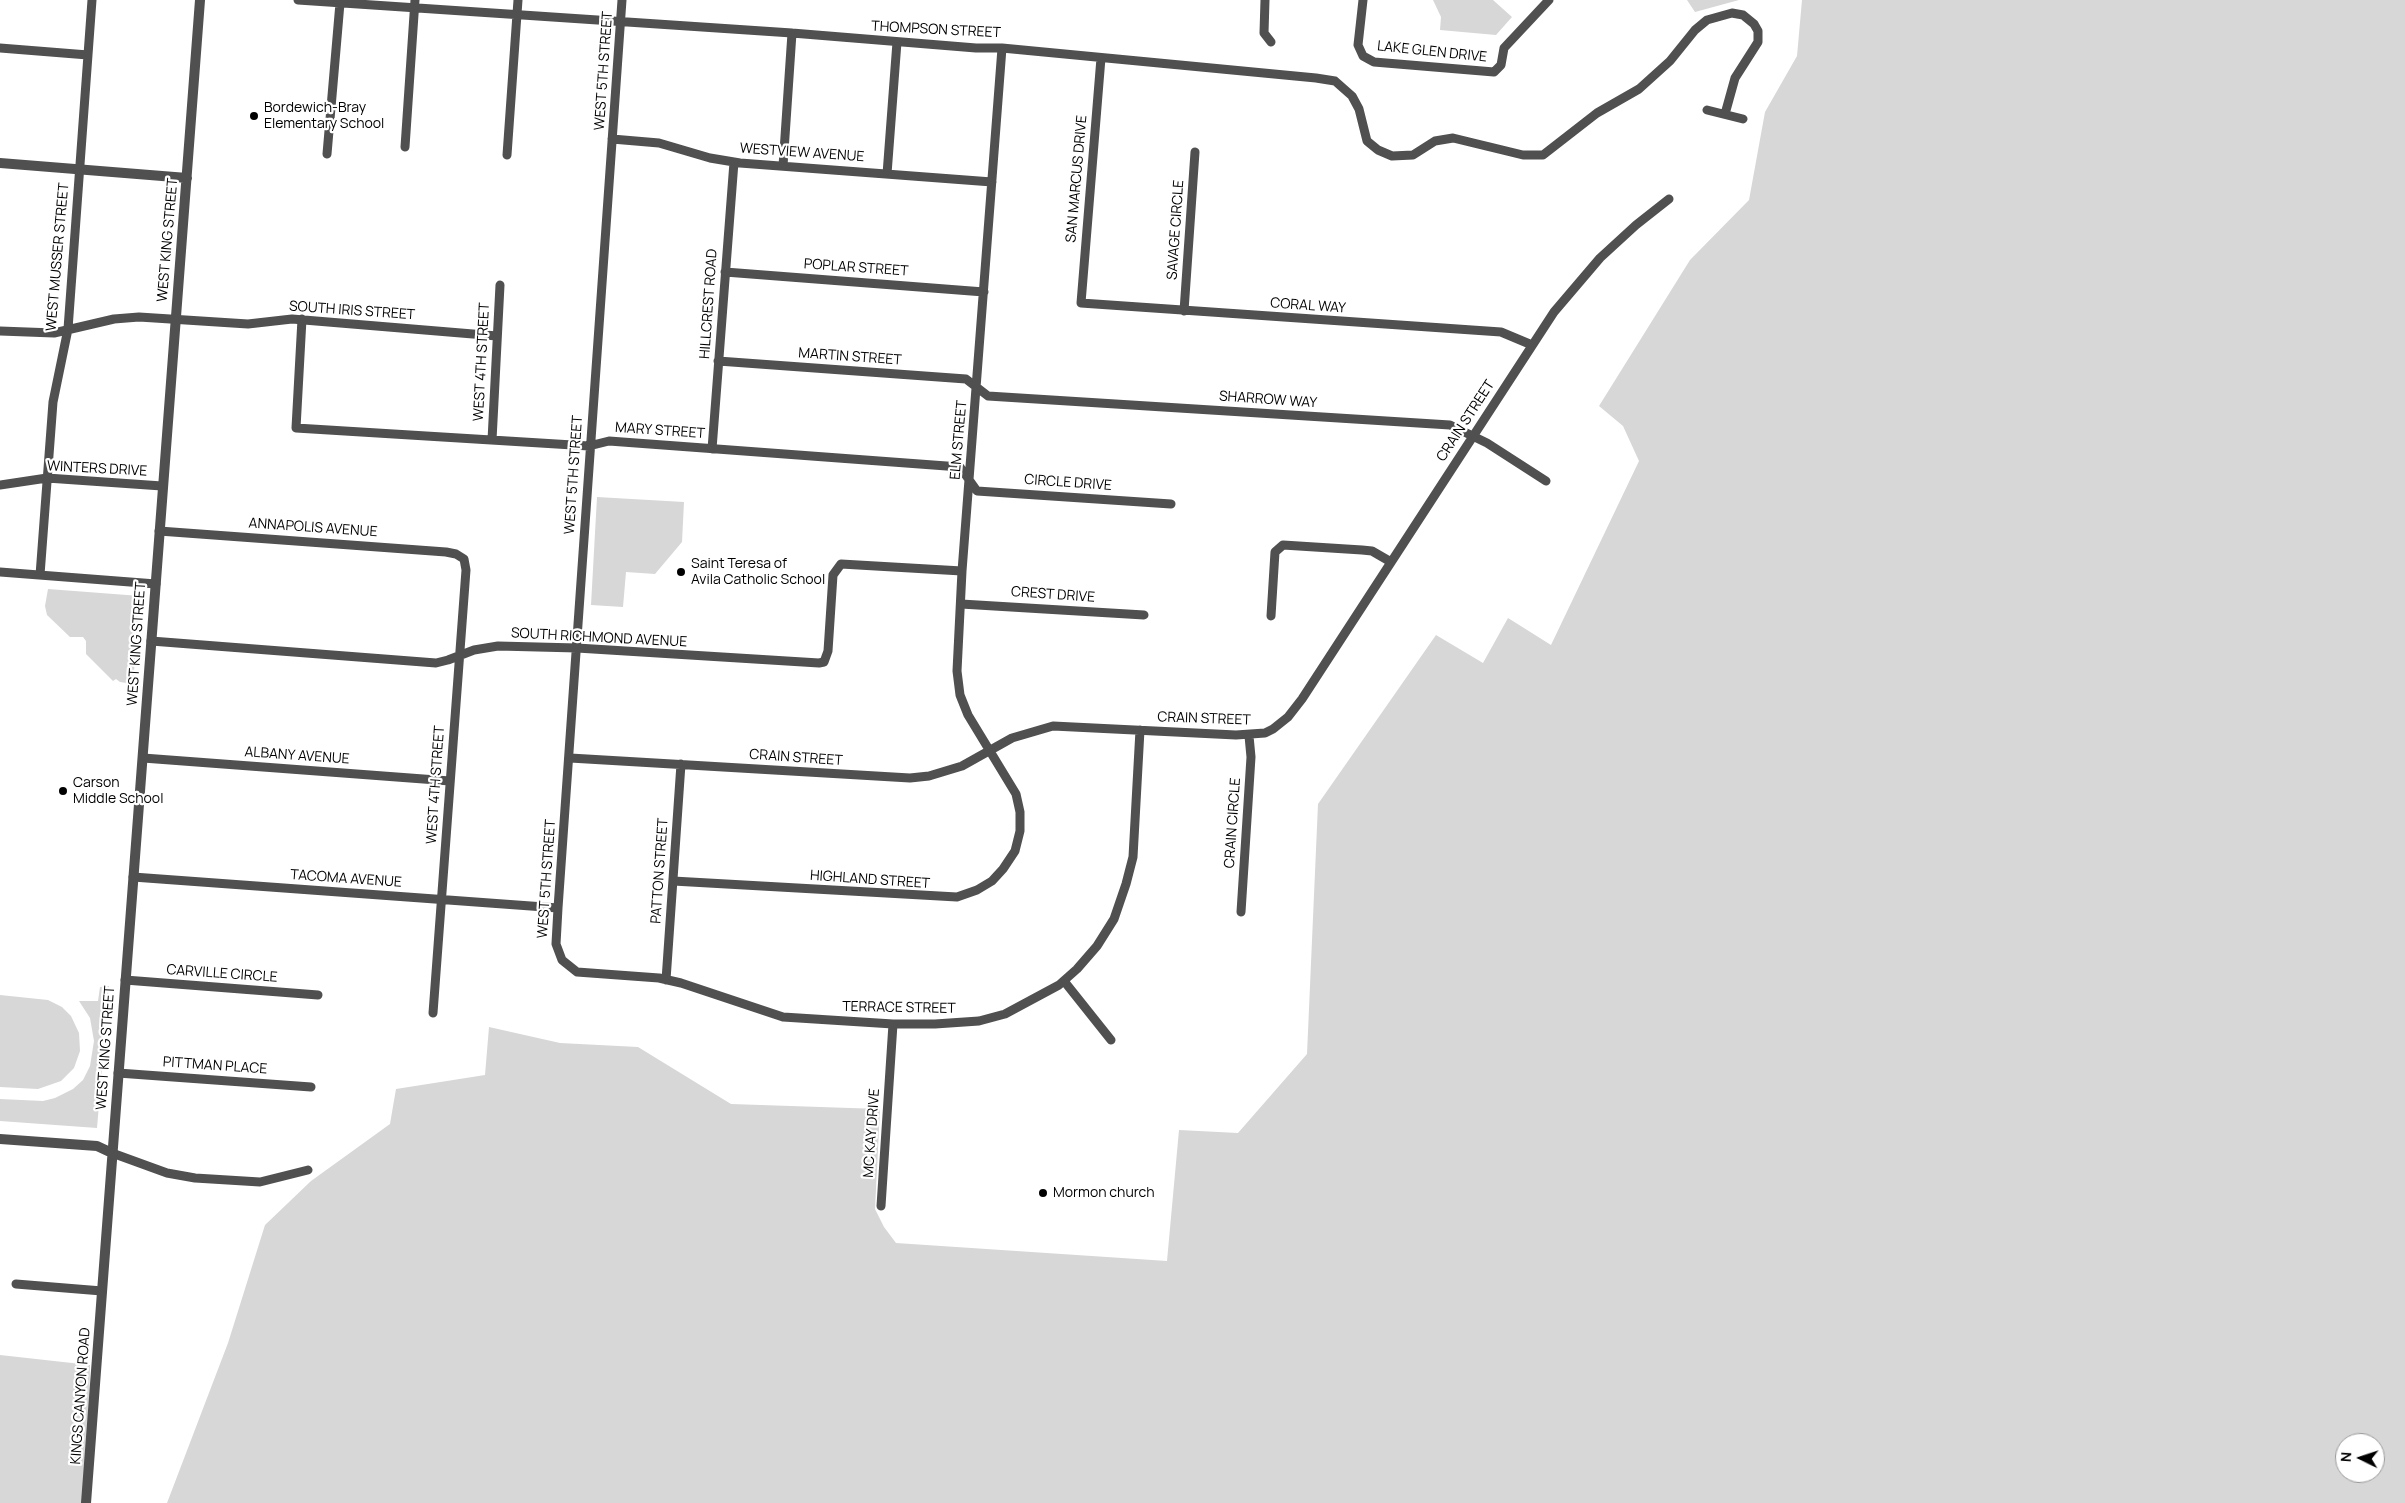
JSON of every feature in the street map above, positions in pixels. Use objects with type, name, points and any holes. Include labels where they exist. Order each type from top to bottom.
[{"type":"street","name":"WEST MUSSER STREET","points":[[40,575],[56,383],[68,329],[92,0]]},
{"type":"street","name":"WEST KING STREET","points":[[102,1290],[200,0]]},
{"type":"street","name":"THOMPSON STREET","points":[[298,0],[340,3],[415,3],[517,15],[621,23],[1002,48],[1335,81],[1352,96],[1359,109],[1367,141],[1378,150],[1392,156],[1414,154],[1435,141],[1453,138],[1523,155],[1543,155],[1597,113],[1639,88],[1670,61],[1695,30],[1707,20],[1732,13],[1743,15],[1754,24],[1758,31],[1758,42],[1735,78],[1725,114]]},
{"type":"street","points":[[507,155],[518,0]]},
{"type":"street","name":"WEST 5TH STREET","points":[[558,952],[558,908],[570,758],[589,446],[622,0]]},
{"type":"street","points":[[1265,0],[1264,34],[1270,42]]},
{"type":"street","name":"LAKE GLEN DRIVE","points":[[1363,0],[1358,45],[1363,56],[1374,62],[1494,72],[1501,65],[1504,48],[1549,0]]},
{"type":"street","points":[[328,154],[340,3]]},
{"type":"street","points":[[405,147],[415,3]]},
{"type":"street","points":[[782,166],[792,33]]},
{"type":"street","points":[[887,174],[897,42]]},
{"type":"street","points":[[0,48],[88,55]]},
{"type":"street","name":"ELM STREET","points":[[1002,48],[962,571],[957,671],[960,695],[968,715],[1016,794],[1020,820]]},
{"type":"street","name":"SAN MARCUS DRIVE","points":[[1081,303],[1101,58]]},
{"type":"street","points":[[1707,110],[1743,119]]},
{"type":"street","name":"WESTVIEW AVENUE","points":[[612,139],[658,143],[710,158],[734,162],[992,182]]},
{"type":"street","name":"SAVAGE CIRCLE","points":[[1184,311],[1195,152]]},
{"type":"street","name":"HILLCREST ROAD","points":[[712,449],[734,162]]},
{"type":"street","points":[[0,163],[187,178]]},
{"type":"street","name":"CRAIN STREET","points":[[570,758],[910,778],[929,776],[962,766],[1012,738],[1053,726],[1249,736],[1264,733],[1288,717],[1554,312],[1600,258],[1636,225],[1669,199]]},
{"type":"street","name":"POPLAR STREET","points":[[725,272],[984,292]]},
{"type":"street","name":"WEST 4TH STREET","points":[[492,440],[500,285]]},
{"type":"street","name":"CORAL WAY","points":[[1081,303],[1500,332],[1532,345]]},
{"type":"street","name":"SOUTH IRIS STREET","points":[[0,331],[41,334],[114,319],[139,316],[248,324],[302,319],[497,336]]},
{"type":"street","name":"MARY STREET","points":[[302,319],[294,417],[296,428],[589,446],[609,441],[960,467],[970,479]]},
{"type":"street","name":"MARTIN STREET","points":[[718,361],[966,379],[977,386]]},
{"type":"street","name":"SHARROW WAY","points":[[977,386],[988,396],[1450,425],[1474,436],[1546,481]]},
{"type":"street","name":"WINTERS DRIVE","points":[[0,485],[48,478],[162,486]]},
{"type":"street","name":"CIRCLE DRIVE","points":[[970,479],[977,491],[1171,504]]},
{"type":"street","name":"ANNAPOLIS AVENUE","points":[[159,531],[446,552],[456,554],[464,559]]},
{"type":"street","points":[[1271,616],[1275,552],[1283,545],[1372,551],[1391,562]]},
{"type":"street","name":"WEST 4TH STREET","points":[[433,1013],[466,570],[464,559]]},
{"type":"street","name":"SOUTH RICHMOND AVENUE","points":[[152,641],[436,662],[474,650],[498,646],[576,648],[819,663],[824,662],[827,658],[833,575],[841,564],[962,571]]},
{"type":"street","points":[[0,572],[156,584]]},
{"type":"street","name":"CREST DRIVE","points":[[961,604],[1144,615]]},
{"type":"street","name":"TERRACE STREET","points":[[558,952],[569,967],[577,972],[680,982],[783,1017],[893,1024],[955,1024],[979,1021],[1005,1014],[1064,980],[1077,969],[1097,946],[1114,919],[1133,857],[1140,730]]},
{"type":"street","name":"CRAIN CIRCLE","points":[[1241,912],[1251,757],[1249,736]]},
{"type":"street","name":"ALBANY AVENUE","points":[[143,758],[450,781]]},
{"type":"street","name":"PATTON STREET","points":[[666,980],[681,764]]},
{"type":"street","name":"HIGHLAND STREET","points":[[673,881],[941,898],[957,897],[977,890],[992,881],[1003,869],[1015,851],[1020,820]]},
{"type":"street","name":"TACOMA AVENUE","points":[[133,876],[558,908]]},
{"type":"street","name":"CARVILLE CIRCLE","points":[[125,980],[318,995]]},
{"type":"street","points":[[1064,980],[1111,1040]]},
{"type":"street","name":"MC KAY DRIVE","points":[[881,1206],[893,1024]]},
{"type":"street","name":"PITTMAN PLACE","points":[[118,1072],[311,1087]]},
{"type":"street","points":[[0,1139],[97,1146],[167,1173],[196,1178],[260,1182],[308,1170]]},
{"type":"street","points":[[16,1284],[102,1290]]},
{"type":"street","name":"KINGS CANYON ROAD","points":[[86,1503],[102,1290]]},
{"type":"shaded area","points":[[1433,0],[1493,0],[1512,17],[1496,35],[1440,30],[1441,17]]},
{"type":"shaded area","points":[[1687,0],[1739,0],[1695,12]]},
{"type":"shaded area","points":[[1802,0],[2405,0],[2405,1503],[167,1503],[228,1343],[265,1225],[311,1181],[390,1124],[396,1089],[485,1075],[489,1027],[560,1043],[638,1047],[731,1104],[880,1109],[875,1209],[884,1227],[896,1243],[1167,1261],[1179,1130],[1238,1133],[1307,1054],[1318,804],[1436,635],[1483,663],[1508,618],[1551,645],[1639,461],[1623,426],[1599,406],[1690,260],[1749,200],[1765,112],[1797,56]]},
{"type":"shaded area","points":[[597,497],[684,502],[682,542],[655,574],[626,572],[623,607],[591,605]]},
{"type":"shaded area","points":[[48,589],[140,596],[133,684],[120,682],[116,679],[113,681],[86,654],[86,641],[83,637],[70,637],[47,615],[45,606]]},
{"type":"shaded area","points":[[109,986],[97,1128],[0,1121],[0,1099],[43,1101],[55,1098],[73,1089],[83,1080],[90,1066],[94,1041],[90,1018],[79,1001],[98,1001],[100,987]]},
{"type":"shaded area","points":[[0,995],[48,1000],[62,1007],[71,1016],[79,1033],[80,1051],[74,1068],[61,1081],[38,1089],[0,1087]]},
{"type":"shaded area","points":[[0,1355],[90,1365],[88,1488],[86,1503],[0,1503]]},
{"type":"place","name":"Bordewich-Bray Elementary School","points":[[254,116]]},
{"type":"place","name":"Saint Teresa of Avila Catholic School","points":[[681,572]]},
{"type":"place","name":"Carson Middle School","points":[[63,791]]},
{"type":"place","name":"Mormon church","points":[[1043,1193]]}]
